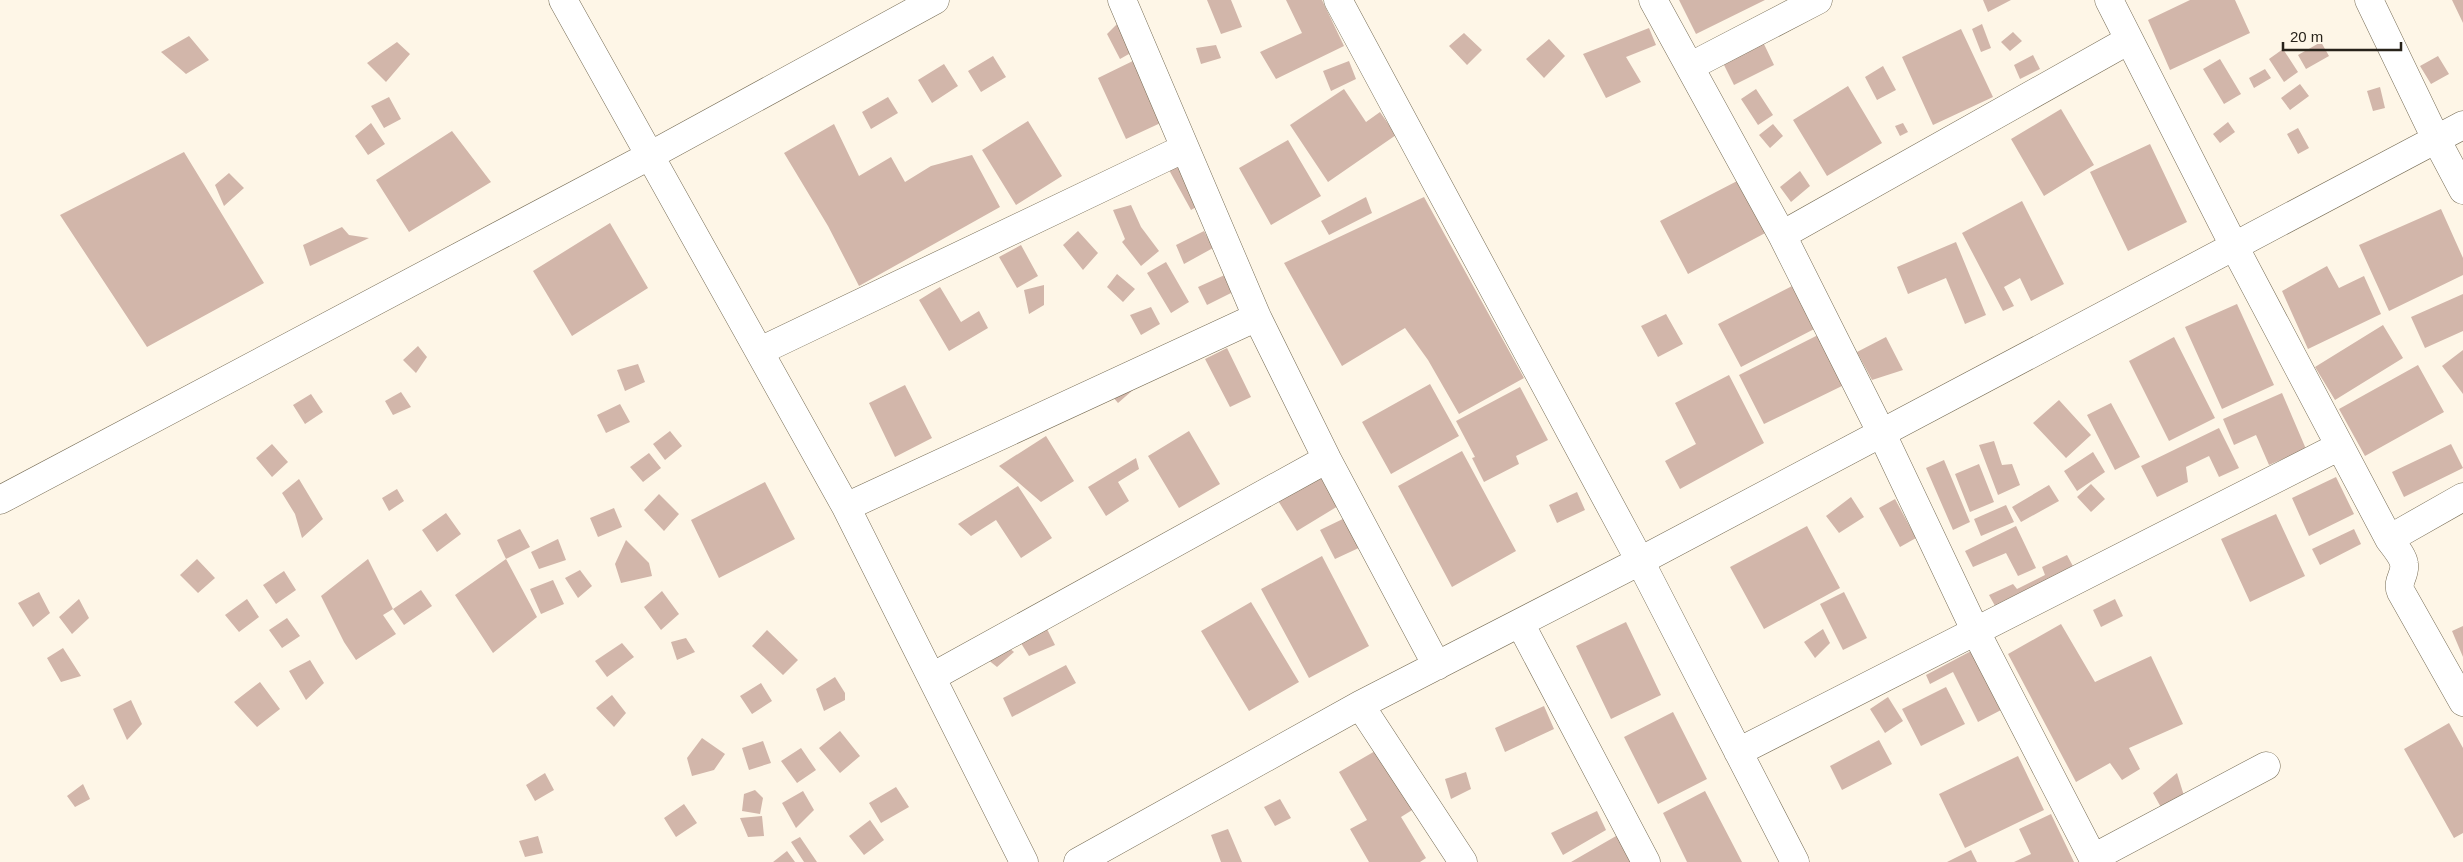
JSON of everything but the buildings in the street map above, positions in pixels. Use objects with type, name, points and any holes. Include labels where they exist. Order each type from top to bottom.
[{"type":"street","points":[[563,0],[846,507],[1024,862]]},
{"type":"street","points":[[0,500],[651,155],[935,0]]},
{"type":"street","points":[[1122,0],[1257,317],[1328,459],[1437,666]]},
{"type":"street","points":[[1338,0],[1640,561],[1795,862]]},
{"type":"street","points":[[1653,0],[1691,66],[1782,235],[1882,434],[1975,630],[2094,860],[2266,766]]},
{"type":"street","points":[[1691,66],[1818,0]]},
{"type":"street","points":[[2109,0],[2234,246],[2404,562],[2404,572],[2399,583],[2400,592],[2463,702]]},
{"type":"street","points":[[2369,0],[2436,139],[2463,190]]},
{"type":"street","points":[[1782,235],[2129,40]]},
{"type":"street","points":[[1078,862],[1360,705],[1882,434],[2463,125]]},
{"type":"street","points":[[760,351],[1185,148]]},
{"type":"street","points":[[846,507],[1257,317]]},
{"type":"street","points":[[1738,752],[2340,446]]},
{"type":"street","points":[[932,677],[1328,459]]},
{"type":"street","points":[[2390,539],[2463,497]]},
{"type":"street","points":[[1520,623],[1646,862]]},
{"type":"street","points":[[1360,705],[1463,862]]}]
